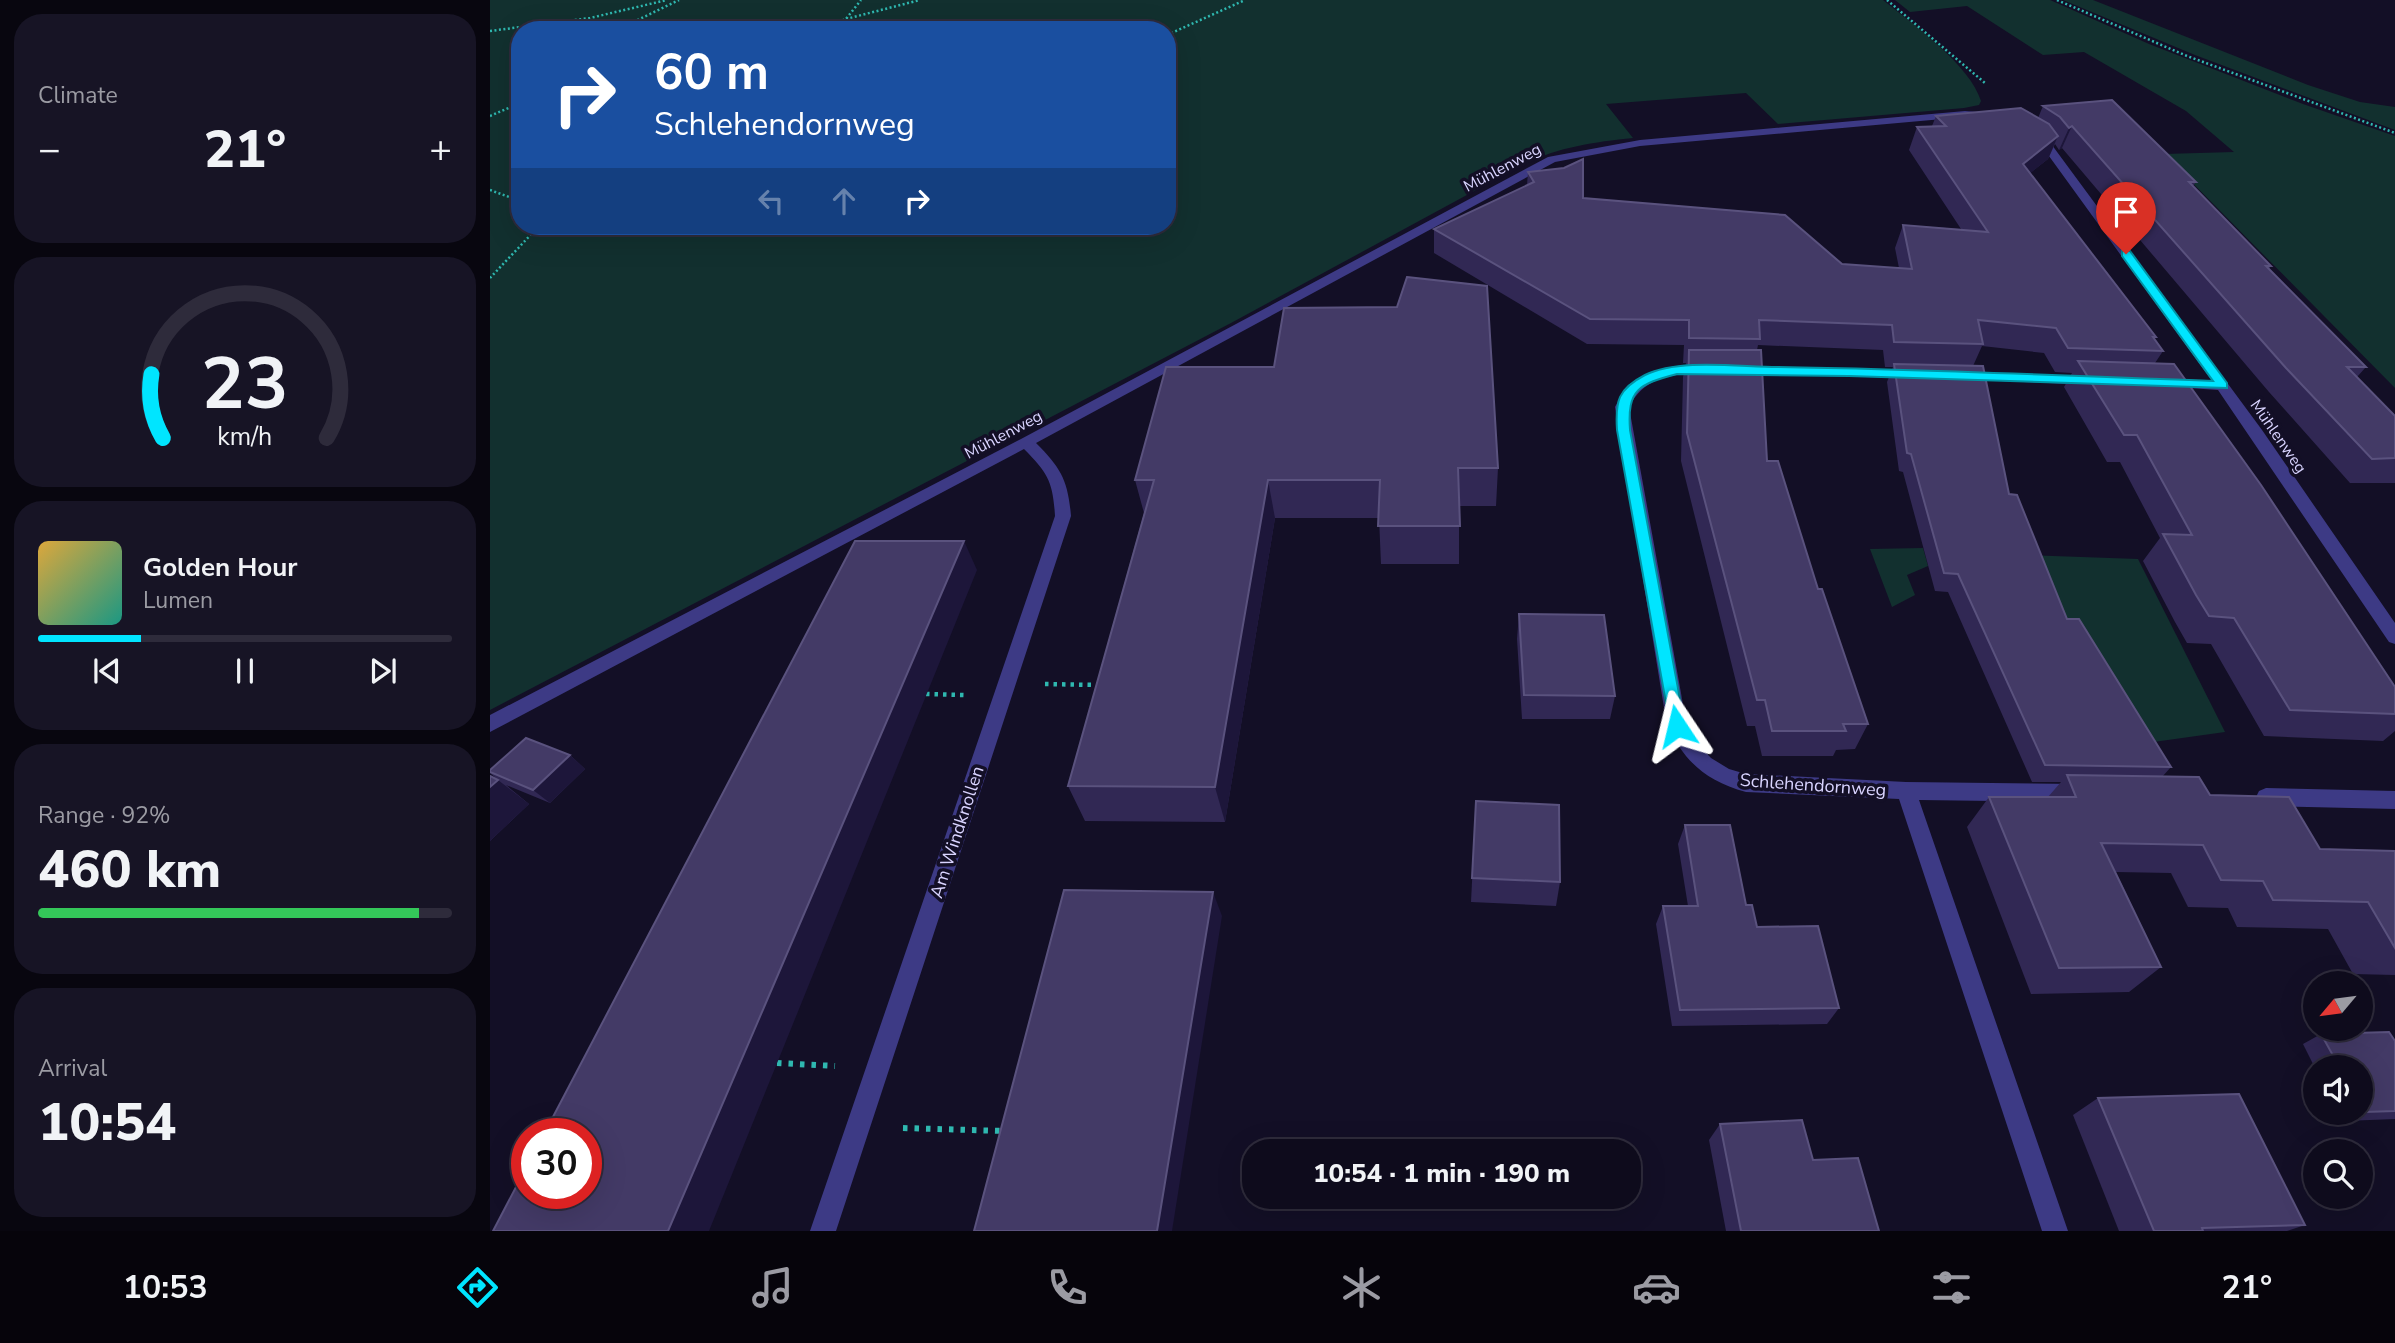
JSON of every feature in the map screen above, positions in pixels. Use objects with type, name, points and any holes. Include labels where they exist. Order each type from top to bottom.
[{"type":"street","name":"Mühlenweg","points":[[490,724],[1026,442],[1552,159],[1653,142],[1965,114],[2006,121]]},
{"type":"street","name":"Mühlenweg","points":[[2022,129],[2045,142],[2222,386],[2395,637]]},
{"type":"street","name":"Schlehendornweg","points":[[2095,793],[1906,790],[1746,783],[1721,777],[1699,760],[1685,744],[1677,726],[1622,407],[1628,391],[1637,384],[1677,370],[1939,375],[2112,382]]},
{"type":"street","points":[[2153,383],[2222,386]]},
{"type":"street","name":"Am Windknollen","points":[[823,1231],[1063,516],[1062,488],[1055,470],[1026,442]]},
{"type":"street","name":"Schlehendornweg","points":[[1906,790],[2055,1231]]},
{"type":"street","points":[[2245,797],[2395,800]]},
{"type":"path","points":[[565,21],[590,18],[667,0]]},
{"type":"path","points":[[636,21],[679,0]]},
{"type":"path","points":[[846,19],[861,0]]},
{"type":"path","points":[[841,21],[920,0]]},
{"type":"path","points":[[1176,31],[1245,0]]},
{"type":"path","points":[[1887,0],[1983,81],[1993,98],[1985,116]]},
{"type":"path","points":[[2057,0],[2187,56],[2395,133]]},
{"type":"path","points":[[490,30],[511,27]]},
{"type":"path","points":[[490,117],[511,107]]},
{"type":"path","points":[[490,190],[511,198]]},
{"type":"path","points":[[490,278],[531,235]]},
{"type":"path","points":[[1037,684],[1106,685]]},
{"type":"path","points":[[777,1063],[878,1068]]},
{"type":"path","points":[[903,1128],[1009,1131]]},
{"type":"green space","points":[[490,0],[1883,0],[1953,60],[1975,87],[1981,101],[1979,105],[1964,108],[1778,124],[1746,93],[1606,104],[1633,138],[1577,146],[1524,164],[1231,323],[490,710]]},
{"type":"green space","points":[[1895,0],[2050,0],[2149,44],[2303,104],[2395,136],[2395,388],[2164,154],[2234,152],[2186,111],[2084,52],[2043,55],[1967,6],[1910,12]]},
{"type":"green space","points":[[2063,0],[2093,0],[2308,85],[2360,102],[2395,107],[2395,130],[2195,55]]},
{"type":"green space","points":[[1923,548],[1928,566],[1907,575],[1915,595],[1892,607],[1870,549]]},
{"type":"green space","points":[[2023,555],[2138,559],[2225,732],[2132,745]]},
{"type":"building","points":[[2112,100],[2196,182],[2189,182],[2271,266],[2266,266],[2366,367],[2347,367],[2395,416],[2395,458],[2372,459],[2286,368],[2072,126],[2069,128],[2060,117],[2043,106]]},
{"type":"building","points":[[2021,108],[2049,124],[2058,136],[2023,164],[2156,337],[2153,337],[2163,351],[2068,348],[2056,328],[1978,320],[1983,344],[1894,342],[1892,325],[1759,320],[1760,339],[1689,338],[1689,320],[1590,319],[1434,229],[1534,182],[1528,172],[1564,168],[1583,159],[1583,198],[1785,215],[1842,264],[1912,269],[1903,225],[1988,232],[1917,127],[1946,126],[1936,116]]},
{"type":"building","points":[[1407,277],[1487,286],[1498,468],[1458,468],[1460,526],[1378,526],[1380,480],[1268,480],[1215,787],[1068,786],[1154,480],[1135,480],[1166,367],[1274,367],[1284,308],[1397,307]]},
{"type":"building","points":[[1689,350],[1761,350],[1767,461],[1778,461],[1818,589],[1822,589],[1868,724],[1843,724],[1846,731],[1772,731],[1765,700],[1757,700],[1687,433]]},
{"type":"building","points":[[2078,361],[2174,364],[2261,485],[2395,687],[2395,714],[2290,710],[2234,618],[2209,616],[2196,595],[2163,534],[2192,535],[2137,435],[2124,435]]},
{"type":"building","points":[[1894,364],[1983,366],[2009,494],[2017,495],[2067,619],[2079,619],[2171,767],[2045,765],[1958,574],[1944,573],[1911,454],[1907,453]]},
{"type":"building","points":[[855,541],[964,541],[668,1231],[493,1231],[511,1197],[511,1209],[602,1209],[602,1118],[552,1118]]},
{"type":"building","points":[[1519,614],[1604,615],[1615,696],[1524,695]]},
{"type":"building","points":[[526,738],[570,755],[533,790],[490,772]]},
{"type":"building","points":[[2067,775],[2199,777],[2210,795],[2289,797],[2320,849],[2395,851],[2395,948],[2368,902],[2273,900],[2263,881],[2221,880],[2203,845],[2101,843],[2161,967],[2059,968],[1989,797],[2076,797]]},
{"type":"building","points":[[490,776],[498,780],[490,787]]},
{"type":"building","points":[[1476,801],[1559,805],[1560,882],[1472,878]]},
{"type":"building","points":[[1685,825],[1730,825],[1746,905],[1752,905],[1757,927],[1818,926],[1839,1008],[1680,1010],[1663,906],[1698,906]]},
{"type":"building","points":[[1064,890],[1213,892],[1157,1231],[974,1231]]},
{"type":"building","points":[[2373,1032],[2389,1032],[2395,1041],[2395,1111],[2373,1112],[2373,1055],[2333,1055],[2325,1041],[2373,1041]]},
{"type":"building","points":[[2239,1094],[2305,1225],[2154,1231],[2098,1098]]},
{"type":"building","points":[[1802,1120],[1813,1160],[1858,1158],[1879,1231],[1741,1231],[1720,1124]]},
{"type":"route","points":[[1677,726],[1624,430],[1622,407],[1628,391],[1651,377],[1677,370],[1849,372],[2222,386],[2126,254]]}]
